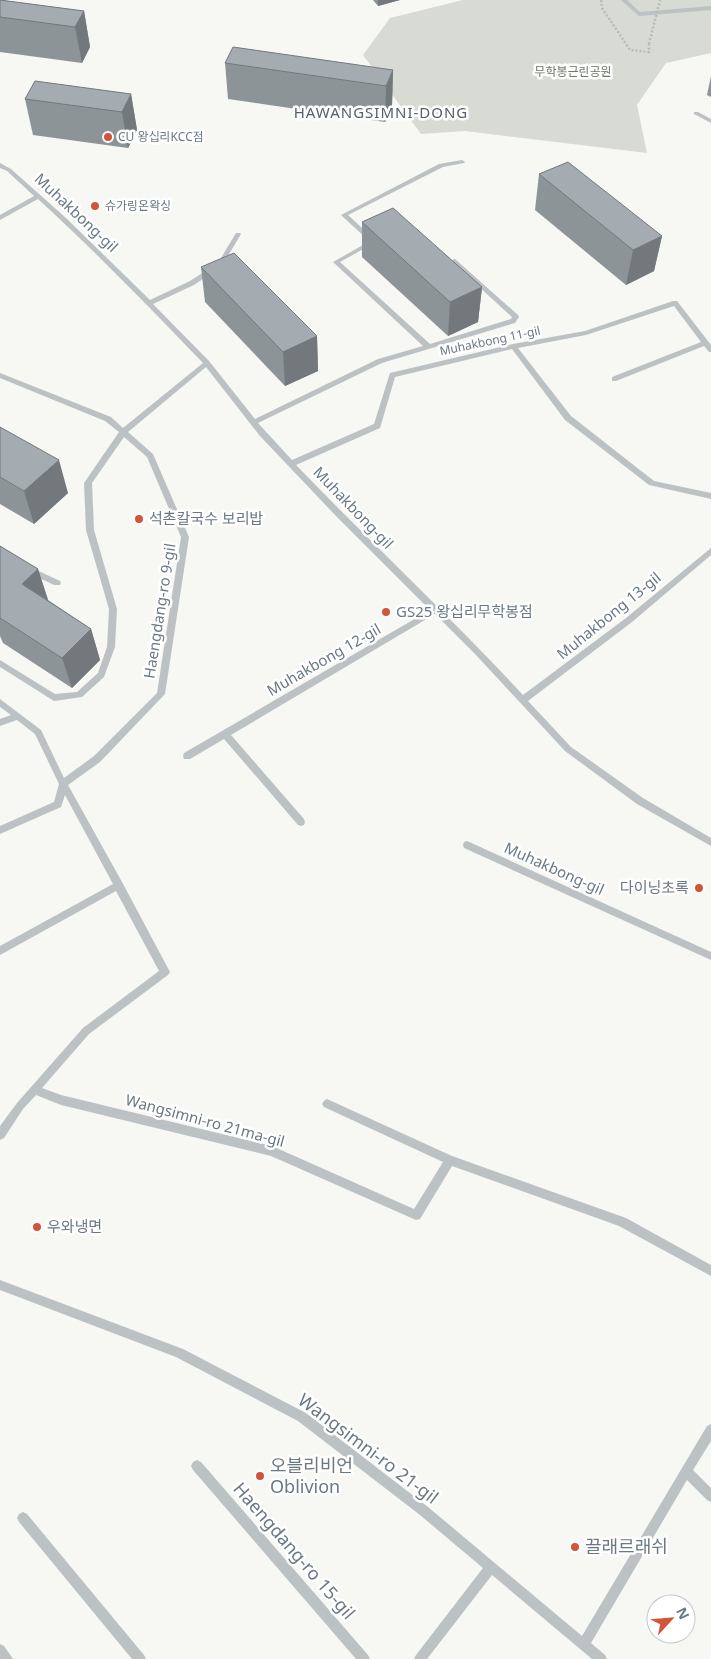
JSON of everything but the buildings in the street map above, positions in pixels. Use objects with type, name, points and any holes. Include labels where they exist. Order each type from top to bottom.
[{"type":"street","points":[[624,0],[639,14],[711,8]]},
{"type":"street","points":[[696,113],[711,121]]},
{"type":"street","points":[[429,347],[336,262],[364,246],[372,239],[344,215],[442,165],[462,162]]},
{"type":"street","name":"Muhakbong-gil","points":[[0,166],[9,170],[38,196],[150,303],[208,363],[254,422],[291,464],[436,610],[568,749],[640,801],[711,842]]},
{"type":"street","points":[[0,218],[38,196]]},
{"type":"street","points":[[150,303],[192,283],[220,264],[238,234]]},
{"type":"street","points":[[254,422],[380,361],[509,324],[516,317],[455,261]]},
{"type":"street","name":"Muhakbong 11-gil","points":[[291,464],[377,426],[392,375],[513,346],[586,334],[675,302],[711,350]]},
{"type":"street","points":[[614,379],[705,343]]},
{"type":"street","points":[[513,346],[568,418],[652,483],[711,496]]},
{"type":"street","points":[[0,663],[54,698],[79,695],[101,675],[111,647],[113,609],[90,530],[88,483],[123,432],[208,363]]},
{"type":"street","name":"Haengdang-ro 9-gil","points":[[0,375],[108,419],[123,432],[150,456],[185,537],[161,694],[97,758],[63,784]]},
{"type":"street","name":"Muhakbong 13-gil","points":[[523,700],[629,620],[711,551]]},
{"type":"street","points":[[25,567],[57,583]]},
{"type":"street","name":"Muhakbong 12-gil","points":[[187,756],[436,610]]},
{"type":"street","points":[[0,702],[38,732],[63,784],[165,972],[86,1031],[34,1090],[0,1135]]},
{"type":"street","points":[[0,723],[17,716]]},
{"type":"street","points":[[225,734],[301,822]]},
{"type":"street","points":[[0,830],[58,804],[63,784]]},
{"type":"street","name":"Muhakbong-gil","points":[[467,845],[711,956]]},
{"type":"street","points":[[0,951],[119,885]]},
{"type":"street","name":"Wangsimni-ro 21ma-gil","points":[[34,1090],[61,1100],[272,1151],[416,1215],[450,1160]]},
{"type":"street","points":[[326,1104],[450,1160],[622,1222],[711,1271]]},
{"type":"street","name":"Wangsimni-ro 21-gil","points":[[0,1285],[179,1353],[302,1417],[424,1511],[601,1659]]},
{"type":"street","points":[[584,1644],[711,1430]]},
{"type":"street","name":"Haengdang-ro 15-gil","points":[[197,1466],[364,1659]]},
{"type":"street","points":[[686,1471],[711,1496]]},
{"type":"street","points":[[23,1518],[140,1659]]},
{"type":"street","points":[[420,1659],[491,1566]]},
{"type":"street","points":[[0,1650],[7,1659]]},
{"type":"path","points":[[601,0],[602,8],[630,50],[649,52],[660,0]]},
{"type":"green space","name":"무학봉근린공원","points":[[463,0],[711,0],[711,53],[666,63],[637,105],[647,153],[465,131],[421,134],[363,55],[390,18]]},
{"type":"place","name":"CU 왕십리KCC점","points":[[108,137]]},
{"type":"place","name":"슈가링온왁싱","points":[[95,206]]},
{"type":"place","name":"석촌칼국수 보리밥","points":[[139,519]]},
{"type":"place","name":"GS25 왕십리무학봉점","points":[[386,612]]},
{"type":"place","name":"다이닝초록","points":[[699,888]]},
{"type":"place","name":"우와냉면","points":[[37,1227]]},
{"type":"place","name":"오블리비언 Oblivion","points":[[260,1476]]},
{"type":"place","name":"끌래르래쉬","points":[[575,1547]]},
{"type":"district","name":"HAWANGSIMNI-DONG","points":[[381,113]]}]
